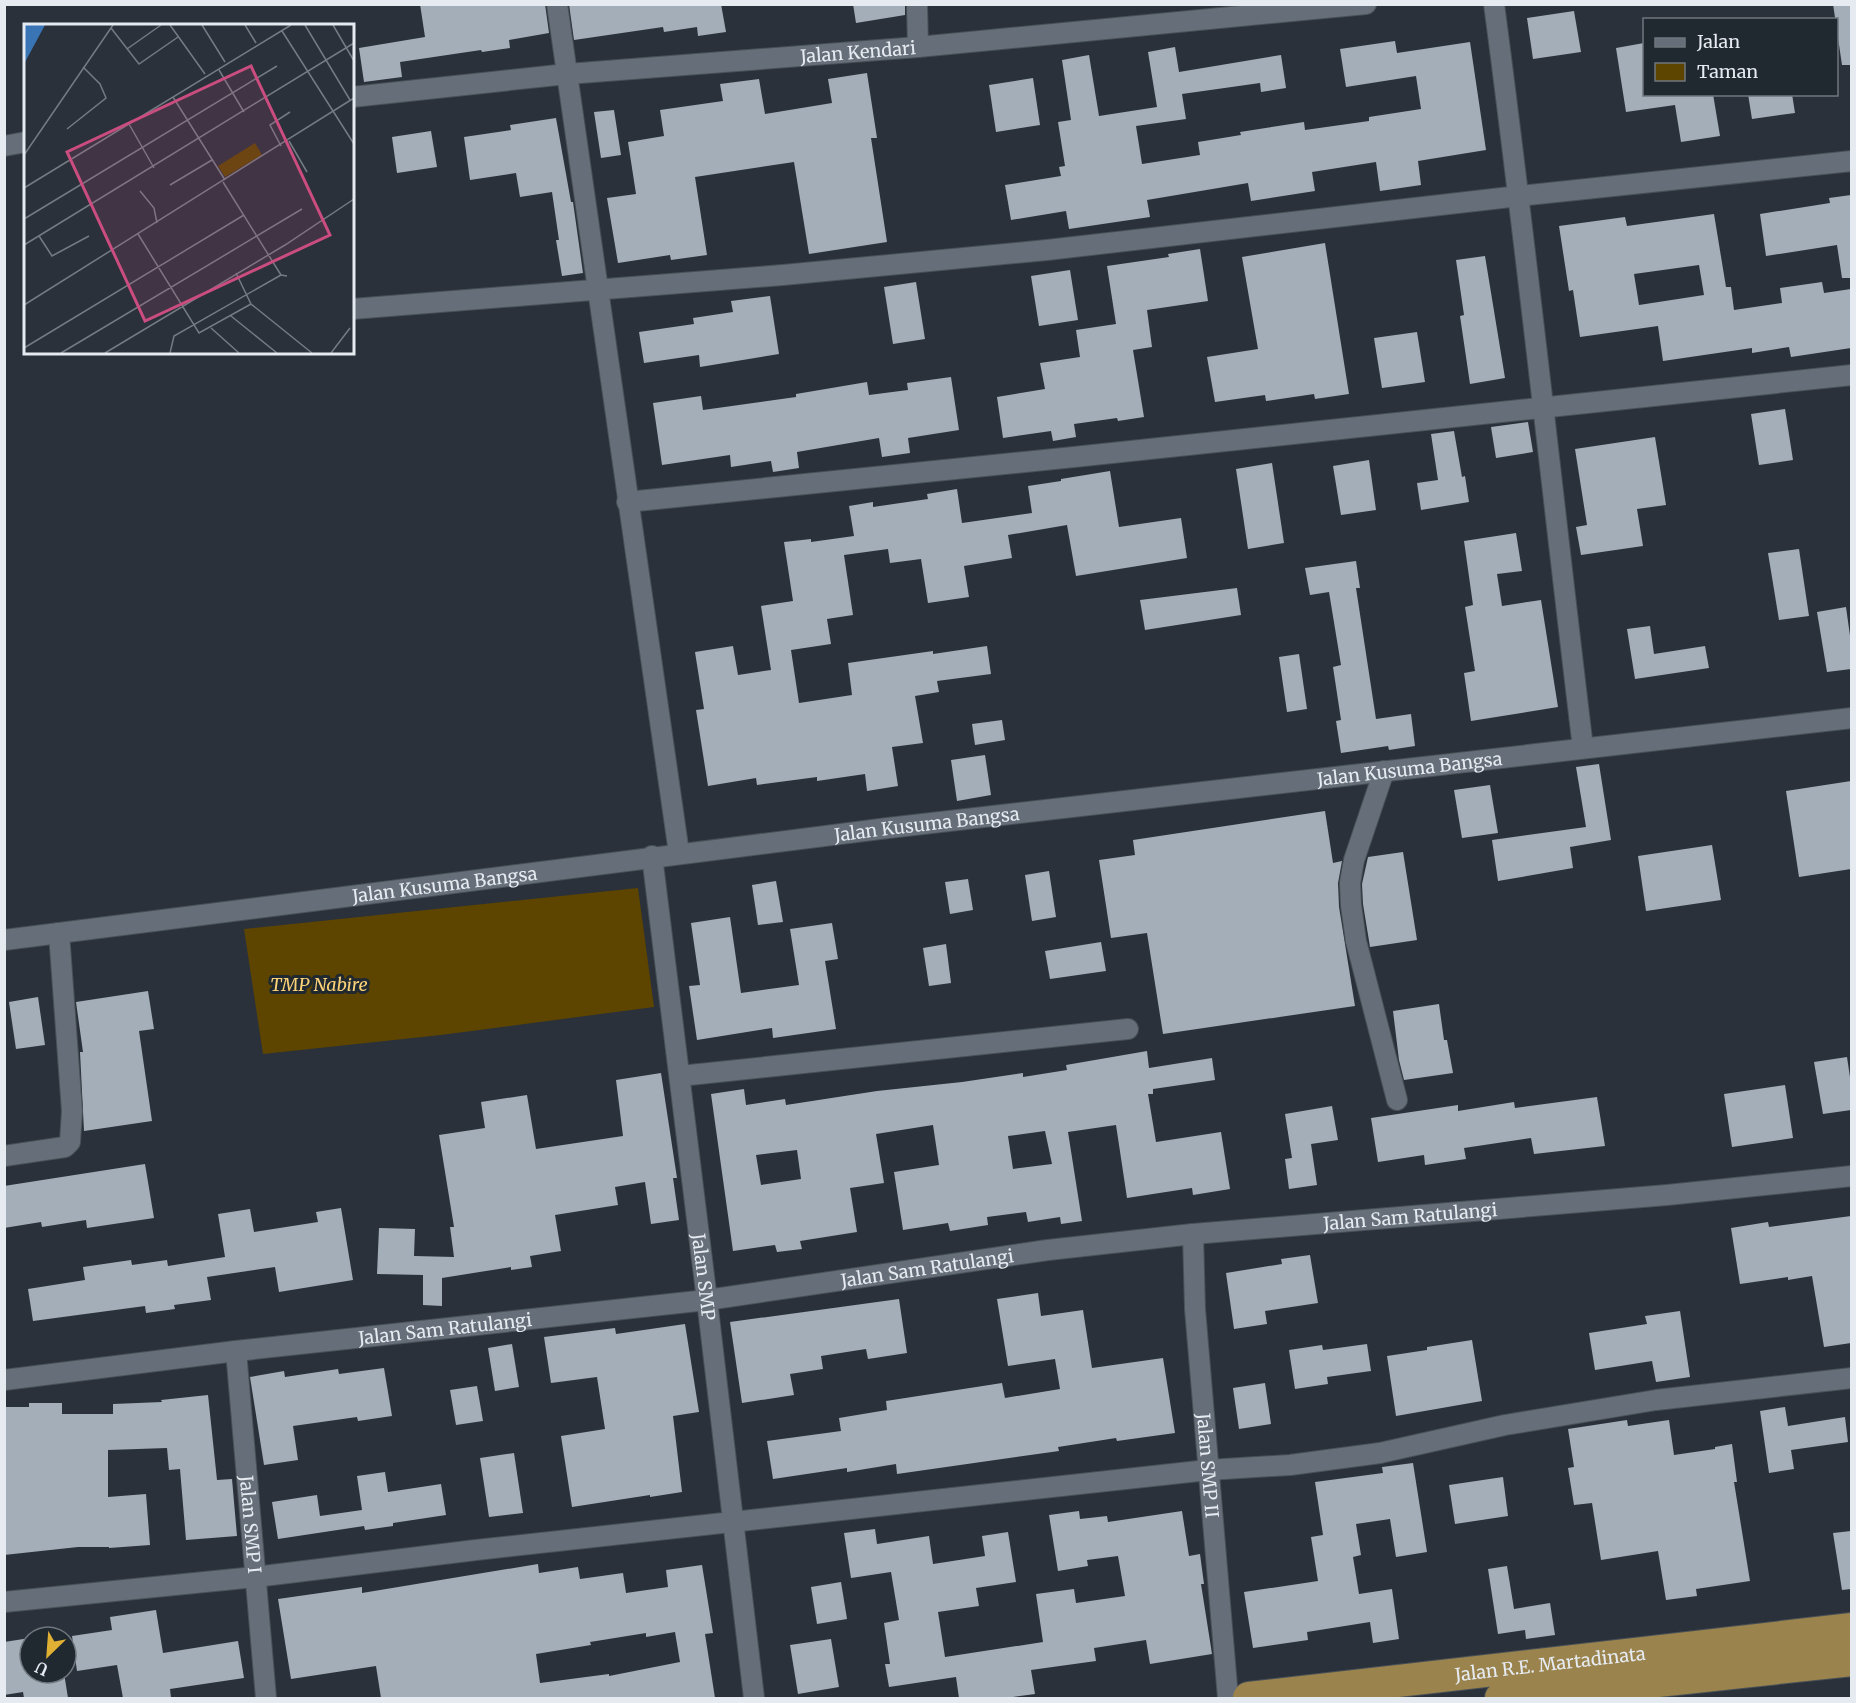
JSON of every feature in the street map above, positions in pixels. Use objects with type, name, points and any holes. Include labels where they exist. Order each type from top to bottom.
[{"type":"highway","name":"Jalan R.E. Martadinata","points":[[1249,1698],[1400,1690],[1851,1629]]},
{"type":"highway","name":"Jalan R.E. Martadinata","points":[[1501,1698],[1851,1660]]},
{"type":"street","points":[[557,4],[679,853]]},
{"type":"street","points":[[917,4],[918,47]]},
{"type":"street","name":"Jalan Kendari","points":[[354,98],[567,74],[918,47],[1366,4]]},
{"type":"street","points":[[1494,4],[1519,196],[1583,748]]},
{"type":"street","points":[[4,146],[24,142]]},
{"type":"street","points":[[354,309],[783,275],[1047,250],[1851,160]]},
{"type":"street","points":[[627,502],[1542,409],[1851,375]]},
{"type":"street","name":"Jalan Kusuma Bangsa","points":[[4,940],[652,856],[1851,718]]},
{"type":"street","points":[[1384,771],[1354,860],[1350,883],[1356,941],[1396,1100]]},
{"type":"street","name":"Jalan SMP","points":[[652,856],[754,1698]]},
{"type":"street","points":[[4,1156],[65,1147],[70,1142],[72,1111],[59,933]]},
{"type":"street","points":[[680,1076],[1128,1029]]},
{"type":"street","name":"Jalan Sam Ratulangi","points":[[4,1380],[707,1300],[1048,1250],[1192,1234],[1655,1196],[1851,1176]]},
{"type":"street","name":"Jalan SMP II","points":[[1192,1234],[1195,1309],[1228,1698]]},
{"type":"street","name":"Jalan SMP I","points":[[236,1352],[266,1698]]},
{"type":"street","points":[[4,1602],[255,1577],[1208,1470],[1290,1465],[1368,1454],[1505,1425],[1656,1400],[1851,1378]]},
{"type":"green space","name":"TMP Nabire","points":[[638,888],[654,1007],[441,1035],[263,1054],[244,929]]},
{"type":"building","points":[[420,4],[545,4],[549,33],[509,40],[510,48],[400,62],[402,77],[364,82],[359,48],[425,37]]},
{"type":"building","points":[[569,4],[721,4],[726,32],[698,36],[697,27],[664,32],[663,27],[574,40]]},
{"type":"building","points":[[853,4],[905,4],[905,15],[856,23]]},
{"type":"building","points":[[1833,4],[1851,4],[1851,65],[1842,65],[1838,18],[1835,18]]},
{"type":"building","points":[[1574,11],[1581,52],[1533,59],[1527,18]]},
{"type":"building","points":[[1395,41],[1397,53],[1470,42],[1486,150],[1418,161],[1421,185],[1380,191],[1376,162],[1312,172],[1315,191],[1251,201],[1248,183],[1147,200],[1150,217],[1069,229],[1066,211],[1011,220],[1005,185],[1061,176],[1059,167],[1065,166],[1058,122],[1071,120],[1062,60],[1089,55],[1099,116],[1157,107],[1148,52],[1175,47],[1179,72],[1281,55],[1286,88],[1261,92],[1260,83],[1182,94],[1186,119],[1136,126],[1142,164],[1200,155],[1198,142],[1241,135],[1240,132],[1304,122],[1305,130],[1369,121],[1369,117],[1421,109],[1416,76],[1346,87],[1340,49]]},
{"type":"building","points":[[1643,43],[1643,96],[1713,96],[1720,136],[1681,142],[1675,105],[1626,112],[1616,48]]},
{"type":"building","points":[[867,73],[877,138],[871,138],[887,242],[809,254],[794,162],[695,177],[707,255],[671,260],[670,255],[618,263],[607,198],[636,194],[628,142],[664,136],[660,110],[723,101],[720,84],[759,79],[765,114],[832,103],[828,79]]},
{"type":"building","points":[[1033,78],[1040,125],[996,132],[989,85]]},
{"type":"building","points":[[1748,96],[1792,96],[1795,113],[1752,119]]},
{"type":"building","points":[[614,110],[621,155],[601,158],[594,112]]},
{"type":"building","points":[[556,118],[571,202],[573,202],[583,273],[562,276],[552,192],[520,197],[516,173],[470,180],[464,137],[511,130],[510,125]]},
{"type":"building","points":[[431,131],[437,167],[397,173],[392,137]]},
{"type":"building","points":[[1851,195],[1851,278],[1842,278],[1837,245],[1766,256],[1760,214],[1830,203],[1829,198]]},
{"type":"building","points":[[1714,214],[1726,287],[1731,287],[1734,310],[1782,303],[1780,288],[1822,282],[1824,293],[1851,289],[1851,348],[1791,357],[1789,347],[1752,353],[1752,348],[1663,361],[1658,326],[1580,337],[1573,290],[1569,291],[1559,226],[1625,217],[1627,226]],"holes":[[[1699,265],[1704,295],[1639,305],[1634,274]]]},
{"type":"building","points":[[1325,243],[1349,394],[1315,399],[1314,394],[1266,401],[1265,395],[1215,402],[1207,357],[1258,349],[1242,257]]},
{"type":"building","points":[[1200,249],[1208,301],[1147,310],[1152,347],[1133,350],[1144,417],[1074,424],[1076,437],[1053,441],[1051,431],[1003,438],[997,397],[1045,389],[1040,363],[1080,357],[1076,330],[1116,324],[1107,266],[1169,257],[1168,254]]},
{"type":"building","points":[[1485,256],[1505,378],[1470,384],[1460,316],[1464,315],[1456,260]]},
{"type":"building","points":[[1070,270],[1078,320],[1039,326],[1031,276]]},
{"type":"building","points":[[916,282],[925,339],[893,344],[884,287]]},
{"type":"building","points":[[770,296],[779,354],[700,367],[699,355],[644,363],[639,332],[694,324],[693,318],[733,312],[731,301]]},
{"type":"building","points":[[1417,332],[1425,382],[1382,388],[1374,338]]},
{"type":"building","points":[[951,377],[959,430],[908,438],[910,453],[882,457],[879,438],[797,452],[799,468],[773,472],[771,461],[731,467],[730,455],[662,465],[653,403],[701,396],[703,410],[796,397],[796,394],[867,382],[869,395],[908,390],[907,383]]},
{"type":"building","points":[[1785,409],[1793,460],[1759,465],[1751,414]]},
{"type":"building","points":[[1528,422],[1533,452],[1496,458],[1491,427]]},
{"type":"building","points":[[1454,431],[1469,502],[1421,510],[1417,483],[1438,480],[1431,434]]},
{"type":"building","points":[[1655,437],[1666,505],[1637,509],[1643,546],[1581,555],[1576,527],[1587,525],[1575,449]]},
{"type":"building","points":[[1369,460],[1376,510],[1341,515],[1333,466]]},
{"type":"building","points":[[1272,463],[1284,543],[1248,549],[1236,469]]},
{"type":"building","points":[[1110,471],[1119,527],[1181,518],[1187,558],[1076,576],[1067,525],[1008,535],[1012,558],[964,566],[969,597],[928,603],[921,559],[890,563],[888,549],[844,555],[853,615],[827,619],[831,644],[791,650],[799,703],[852,695],[848,663],[987,646],[991,674],[937,681],[939,692],[915,696],[923,743],[892,747],[898,786],[867,791],[865,774],[817,781],[817,777],[757,785],[756,778],[708,786],[696,710],[704,709],[695,652],[733,646],[738,675],[771,670],[761,606],[793,601],[784,542],[811,539],[811,542],[854,536],[849,506],[873,502],[873,507],[928,499],[927,494],[957,489],[962,523],[1032,513],[1028,486]]},
{"type":"building","points":[[1516,533],[1522,571],[1497,574],[1502,606],[1541,600],[1558,707],[1471,721],[1464,673],[1475,671],[1465,607],[1473,605],[1464,541]]},
{"type":"building","points":[[1799,549],[1809,616],[1779,620],[1768,553]]},
{"type":"building","points":[[1356,561],[1360,588],[1356,588],[1376,719],[1411,714],[1415,746],[1389,750],[1388,746],[1341,753],[1336,721],[1341,720],[1333,667],[1341,665],[1329,592],[1310,595],[1305,568]]},
{"type":"building","points":[[1237,588],[1241,615],[1145,630],[1140,600]]},
{"type":"building","points":[[1846,607],[1851,643],[1851,669],[1827,672],[1817,612]]},
{"type":"building","points":[[1650,626],[1654,654],[1705,646],[1709,668],[1635,679],[1627,629]]},
{"type":"building","points":[[1299,654],[1307,709],[1287,712],[1279,657]]},
{"type":"building","points":[[1002,720],[1005,740],[975,745],[972,724]]},
{"type":"building","points":[[985,755],[991,795],[957,801],[951,760]]},
{"type":"building","points":[[1599,764],[1611,840],[1570,847],[1573,868],[1498,881],[1492,840],[1586,827],[1576,767]]},
{"type":"building","points":[[1851,781],[1851,869],[1799,877],[1786,791]]},
{"type":"building","points":[[1490,785],[1498,833],[1462,838],[1454,790]]},
{"type":"building","points":[[1325,811],[1333,863],[1342,861],[1338,883],[1339,907],[1355,1006],[1163,1034],[1147,933],[1111,938],[1099,860],[1135,855],[1133,840]]},
{"type":"building","points":[[1712,845],[1721,900],[1646,911],[1638,856]]},
{"type":"building","points":[[1403,852],[1417,940],[1370,947],[1362,884],[1368,857]]},
{"type":"building","points":[[1049,871],[1056,917],[1032,921],[1025,875]]},
{"type":"building","points":[[968,879],[973,910],[950,914],[945,882]]},
{"type":"building","points":[[776,881],[783,922],[758,925],[752,885]]},
{"type":"building","points":[[730,917],[741,993],[799,985],[790,929],[832,923],[838,959],[825,961],[836,1029],[773,1038],[772,1028],[697,1040],[689,986],[700,985],[691,923]]},
{"type":"building","points":[[1101,942],[1106,971],[1050,979],[1045,951]]},
{"type":"building","points":[[946,944],[951,983],[929,986],[923,948]]},
{"type":"building","points":[[148,991],[154,1029],[139,1031],[152,1121],[84,1131],[80,1052],[83,1052],[76,1002]]},
{"type":"building","points":[[38,997],[45,1045],[16,1049],[9,1002]]},
{"type":"building","points":[[1439,1004],[1444,1040],[1447,1040],[1453,1073],[1404,1080],[1393,1011]]},
{"type":"building","points":[[1147,1051],[1149,1068],[1212,1058],[1215,1080],[1153,1089],[1153,1094],[1148,1094],[1156,1142],[1221,1132],[1230,1189],[1193,1195],[1192,1188],[1127,1198],[1116,1125],[1068,1132],[1082,1221],[1061,1224],[1060,1217],[1028,1222],[1026,1212],[987,1217],[988,1225],[950,1231],[948,1223],[903,1230],[894,1172],[939,1165],[933,1125],[876,1134],[884,1183],[850,1188],[857,1232],[800,1241],[802,1249],[777,1252],[775,1245],[733,1251],[711,1094],[744,1089],[746,1105],[785,1099],[786,1105],[1023,1073],[1023,1077],[1067,1070],[1066,1065]],"holes":[[[1045,1131],[1052,1164],[1013,1169],[1008,1136]],[[797,1150],[801,1179],[761,1185],[756,1155]]]},
{"type":"building","points":[[1847,1057],[1851,1084],[1851,1110],[1823,1114],[1814,1062]]},
{"type":"building","points":[[661,1073],[677,1178],[673,1178],[679,1220],[651,1224],[645,1182],[615,1187],[618,1205],[555,1215],[561,1251],[530,1256],[532,1267],[511,1270],[511,1267],[442,1278],[442,1306],[423,1305],[423,1275],[377,1274],[379,1228],[415,1229],[414,1256],[454,1257],[450,1227],[454,1227],[439,1135],[485,1128],[481,1102],[527,1095],[536,1149],[623,1136],[616,1080]]},
{"type":"building","points":[[1785,1085],[1793,1138],[1732,1147],[1724,1094]]},
{"type":"building","points":[[1597,1097],[1605,1146],[1534,1154],[1531,1138],[1464,1148],[1466,1159],[1425,1165],[1424,1155],[1378,1162],[1371,1118],[1458,1105],[1458,1111],[1514,1102],[1515,1108]]},
{"type":"building","points":[[1332,1106],[1338,1140],[1311,1144],[1317,1185],[1289,1189],[1285,1159],[1292,1158],[1285,1114]]},
{"type":"building","points":[[145,1164],[154,1218],[87,1228],[86,1220],[42,1227],[41,1222],[4,1228],[4,1186]]},
{"type":"building","points":[[341,1208],[353,1280],[279,1292],[275,1267],[207,1277],[211,1300],[174,1305],[175,1309],[146,1313],[145,1306],[33,1321],[28,1289],[85,1280],[83,1267],[131,1260],[132,1265],[167,1260],[168,1266],[225,1257],[218,1214],[250,1209],[254,1232],[318,1222],[316,1212]]},
{"type":"building","points":[[1851,1216],[1851,1343],[1824,1347],[1812,1276],[1740,1284],[1731,1228],[1768,1222],[1769,1227]]},
{"type":"building","points":[[1310,1255],[1318,1303],[1265,1311],[1267,1324],[1234,1329],[1226,1273],[1282,1264],[1281,1259]]},
{"type":"building","points":[[1038,1293],[1041,1316],[1083,1310],[1092,1368],[1163,1358],[1175,1433],[1117,1441],[1116,1438],[1058,1447],[1059,1451],[897,1474],[896,1464],[847,1472],[847,1468],[773,1479],[767,1441],[841,1431],[839,1418],[887,1410],[886,1401],[1002,1383],[1005,1398],[1060,1389],[1055,1359],[1008,1366],[997,1299]]},
{"type":"building","points":[[899,1299],[907,1353],[868,1359],[866,1349],[821,1356],[823,1369],[790,1374],[794,1395],[742,1403],[730,1322]]},
{"type":"building","points":[[1680,1311],[1690,1377],[1656,1382],[1652,1361],[1595,1370],[1589,1333],[1647,1324],[1645,1316]]},
{"type":"building","points":[[685,1324],[699,1412],[673,1416],[682,1492],[572,1507],[561,1436],[605,1429],[597,1377],[551,1383],[544,1337],[615,1328],[616,1334]]},
{"type":"building","points":[[1472,1340],[1482,1401],[1396,1416],[1387,1356]]},
{"type":"building","points":[[512,1344],[519,1387],[495,1391],[488,1348]]},
{"type":"building","points":[[1367,1344],[1371,1371],[1327,1377],[1328,1384],[1295,1389],[1289,1350],[1322,1345],[1323,1350]]},
{"type":"building","points":[[384,1368],[392,1416],[358,1421],[357,1417],[293,1426],[298,1460],[264,1465],[250,1377],[284,1371],[285,1377],[338,1369],[339,1374]]},
{"type":"building","points":[[1265,1383],[1271,1424],[1239,1429],[1233,1388]]},
{"type":"building","points":[[477,1386],[483,1421],[456,1425],[450,1390]]},
{"type":"building","points":[[208,1395],[217,1480],[232,1479],[237,1536],[186,1540],[180,1469],[169,1470],[167,1448],[108,1450],[108,1497],[146,1494],[150,1545],[109,1548],[78,1547],[4,1555],[4,1407],[29,1407],[29,1403],[62,1403],[62,1414],[113,1414],[113,1404],[162,1402],[161,1400]]},
{"type":"building","points":[[1785,1407],[1788,1426],[1845,1417],[1848,1442],[1791,1450],[1794,1469],[1769,1473],[1760,1411]]},
{"type":"building","points":[[1627,1420],[1628,1426],[1669,1420],[1674,1455],[1732,1444],[1737,1482],[1734,1482],[1750,1581],[1696,1589],[1697,1596],[1666,1600],[1658,1551],[1601,1560],[1592,1503],[1574,1505],[1568,1468],[1574,1467],[1568,1429]]},
{"type":"building","points":[[514,1453],[523,1513],[489,1517],[480,1458]]},
{"type":"building","points":[[1413,1463],[1427,1552],[1396,1557],[1390,1519],[1356,1524],[1361,1555],[1353,1557],[1359,1594],[1392,1589],[1399,1639],[1373,1643],[1370,1622],[1307,1632],[1308,1640],[1253,1648],[1244,1592],[1318,1581],[1311,1537],[1323,1535],[1315,1482],[1383,1473],[1382,1467]]},
{"type":"building","points":[[385,1472],[388,1492],[441,1484],[446,1515],[365,1530],[364,1526],[278,1539],[272,1502],[317,1495],[320,1516],[362,1510],[357,1476]]},
{"type":"building","points":[[1503,1477],[1508,1516],[1455,1524],[1449,1485]]},
{"type":"building","points":[[1079,1511],[1080,1519],[1107,1516],[1108,1522],[1182,1511],[1189,1556],[1200,1554],[1204,1584],[1201,1584],[1212,1654],[1150,1664],[1146,1640],[1094,1648],[1096,1661],[1031,1670],[1035,1694],[1006,1698],[959,1698],[956,1677],[889,1687],[885,1664],[890,1664],[884,1623],[899,1620],[891,1572],[851,1578],[844,1533],[875,1529],[877,1544],[929,1536],[933,1564],[985,1556],[982,1536],[1008,1532],[1016,1582],[976,1588],[979,1606],[938,1612],[945,1657],[1043,1642],[1036,1594],[1074,1589],[1076,1603],[1125,1596],[1118,1556],[1087,1560],[1088,1566],[1058,1571],[1049,1515]]},
{"type":"building","points":[[1851,1531],[1851,1589],[1842,1590],[1833,1533]]},
{"type":"building","points":[[538,1564],[539,1573],[578,1567],[580,1579],[623,1573],[626,1593],[668,1587],[666,1570],[702,1565],[713,1633],[705,1634],[715,1698],[381,1698],[376,1666],[291,1679],[278,1599],[362,1587],[362,1593]],"holes":[[[675,1632],[680,1662],[609,1676],[609,1674],[540,1683],[536,1654],[646,1633],[646,1637]]]},
{"type":"building","points":[[1507,1566],[1514,1609],[1550,1603],[1555,1635],[1526,1639],[1525,1630],[1498,1634],[1488,1569]]},
{"type":"building","points":[[841,1582],[847,1619],[817,1624],[811,1587]]},
{"type":"building","points":[[156,1610],[163,1653],[238,1641],[244,1678],[170,1689],[171,1698],[123,1698],[117,1665],[78,1671],[78,1635],[112,1630],[110,1617]]},
{"type":"building","points":[[831,1639],[839,1687],[798,1694],[790,1645]]},
{"type":"building","points":[[18,1640],[18,1685],[66,1685],[68,1698],[24,1698],[23,1692],[4,1695],[4,1642]]}]
